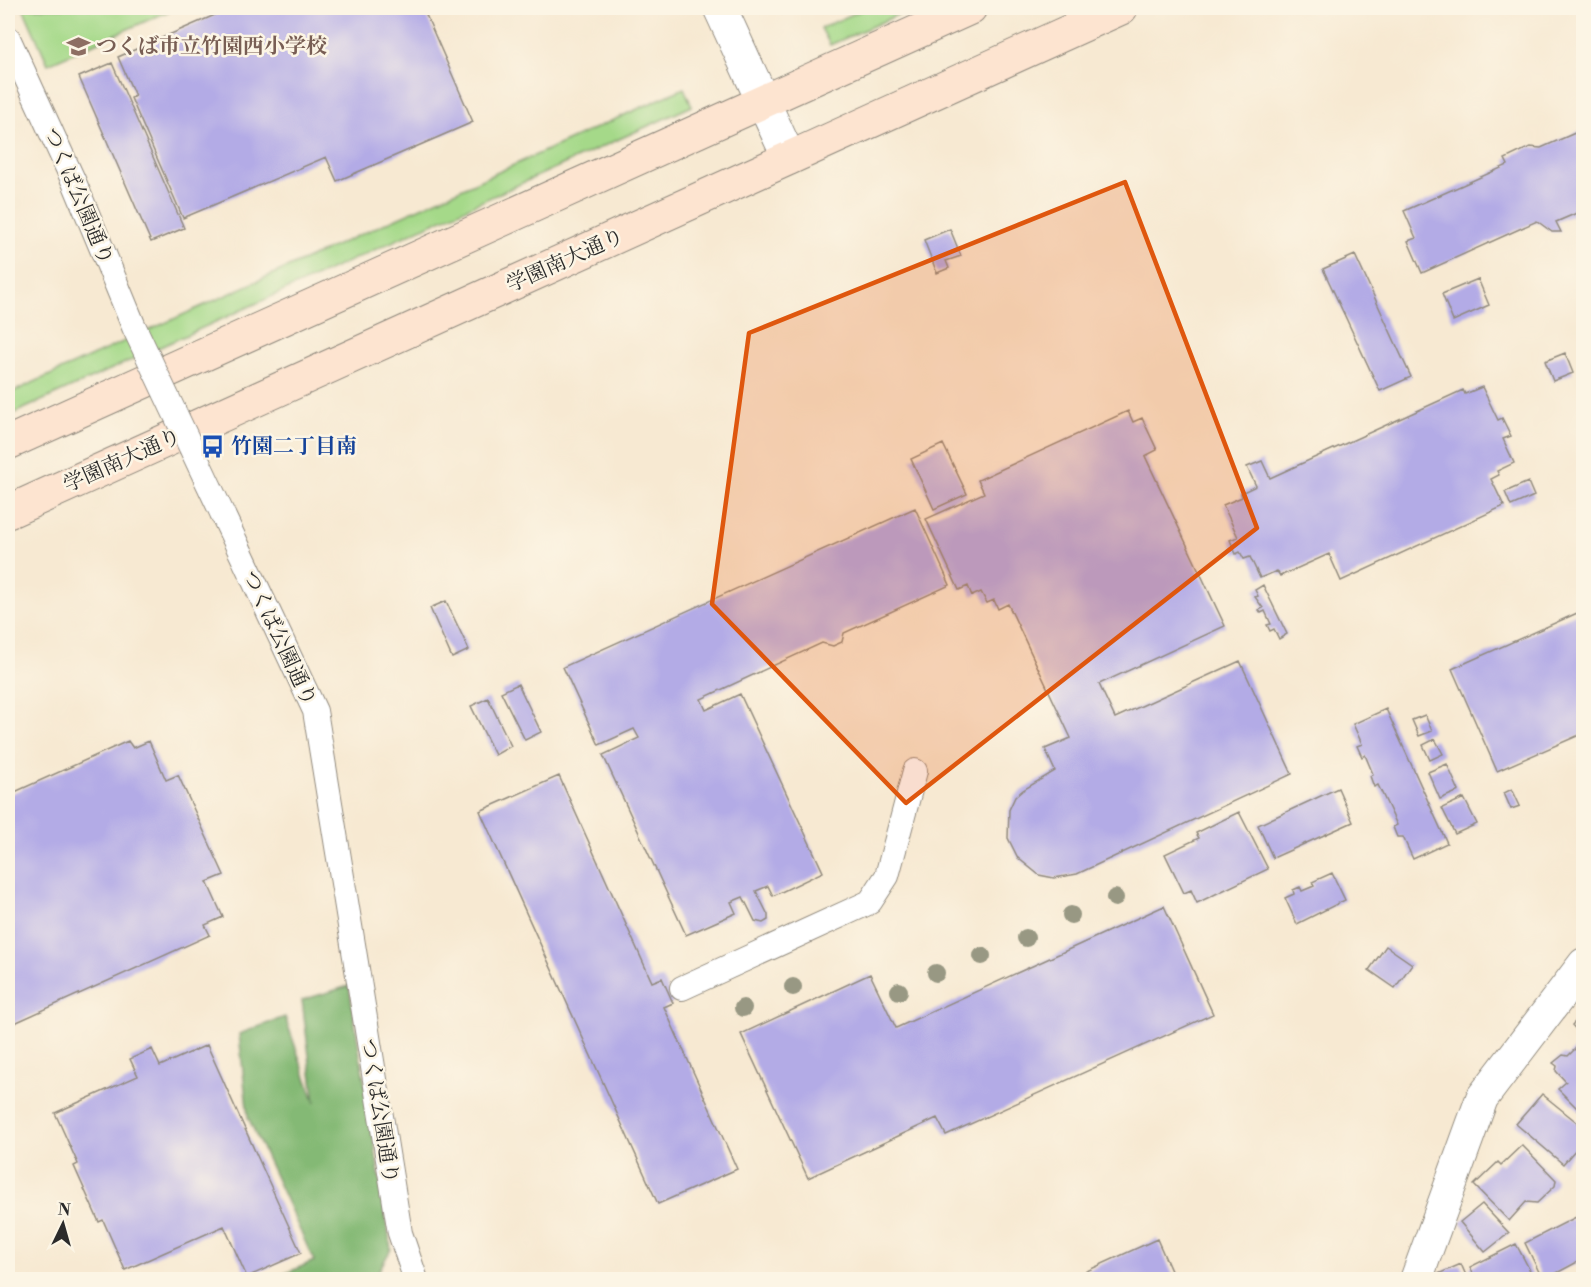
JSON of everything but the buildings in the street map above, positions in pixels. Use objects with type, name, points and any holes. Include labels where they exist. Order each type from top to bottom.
[{"type":"main road","points":[[8,443],[970,8]]},
{"type":"main road","name":"学園南大通り","points":[[8,512],[1122,8]]},
{"type":"street","points":[[720,8],[789,158]]},
{"type":"street","name":"つくば公園通り","points":[[8,38],[74,182],[134,327],[315,711],[400,1233],[416,1280]]},
{"type":"street","points":[[682,988],[870,902],[887,876],[915,771]]},
{"type":"street","points":[[1416,1280],[1482,1098],[1584,964]]},
{"type":"highlighted area","points":[[1125,182],[1257,528],[906,803],[712,604],[749,333]]},
{"type":"green space","points":[[23,8],[176,8],[48,64]]},
{"type":"green space","points":[[866,8],[913,8],[830,45],[821,28]]},
{"type":"green space","points":[[684,88],[692,106],[8,416],[8,394]]},
{"type":"green space","points":[[349,986],[391,1249],[374,1279],[273,1279],[314,1261],[248,1117],[239,1034],[285,1017],[315,1103],[302,1000]]},
{"type":"place","name":"つくば市立竹園西小学校","points":[[78,46]]},
{"type":"place","name":"竹園二丁目南","points":[[213,446]]}]
